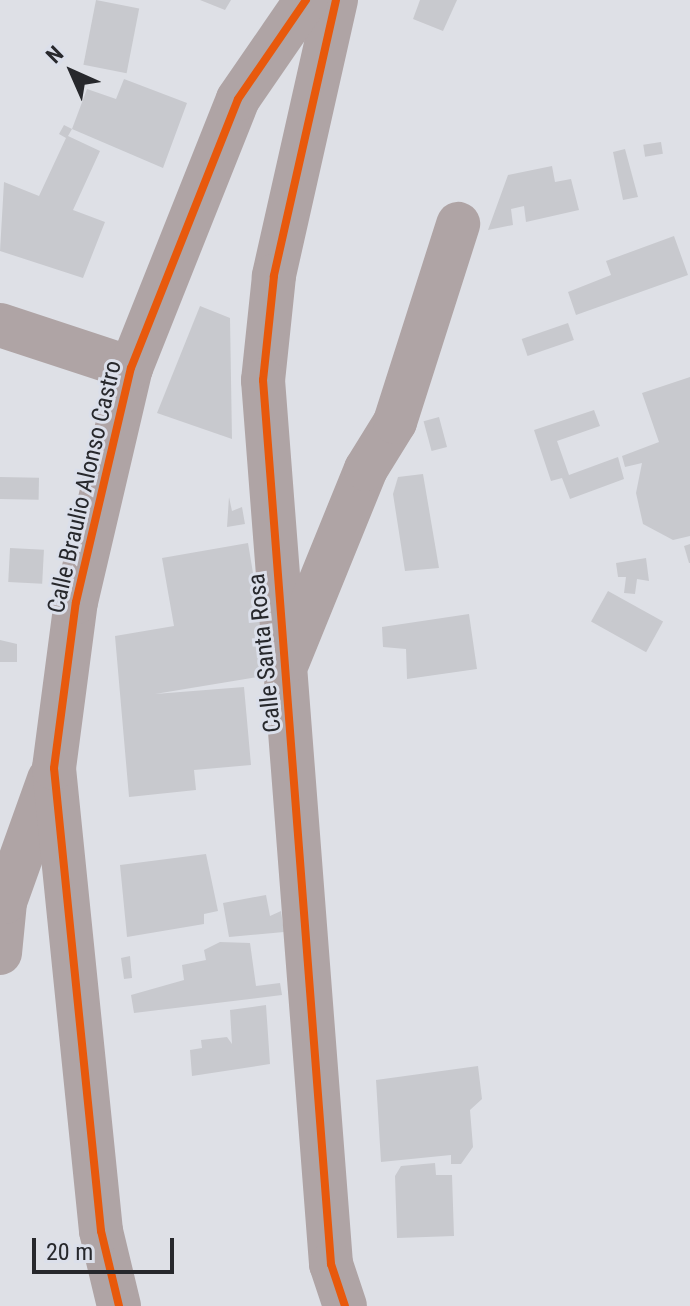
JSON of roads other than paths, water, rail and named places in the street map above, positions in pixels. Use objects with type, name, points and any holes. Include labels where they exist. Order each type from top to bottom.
[{"type":"street","name":"Calle Braulio Alonso Castro","points":[[119,1306],[101,1231],[54,768],[76,602],[131,368],[238,99],[306,0]]},
{"type":"street","name":"Calle Santa Rosa","points":[[336,0],[274,276],[263,380],[288,661],[331,1264],[345,1306]]},
{"type":"street","points":[[288,661],[366,469],[395,422],[458,224]]},
{"type":"street","points":[[0,325],[131,368]]},
{"type":"street","points":[[0,953],[5,902],[54,768]]}]
